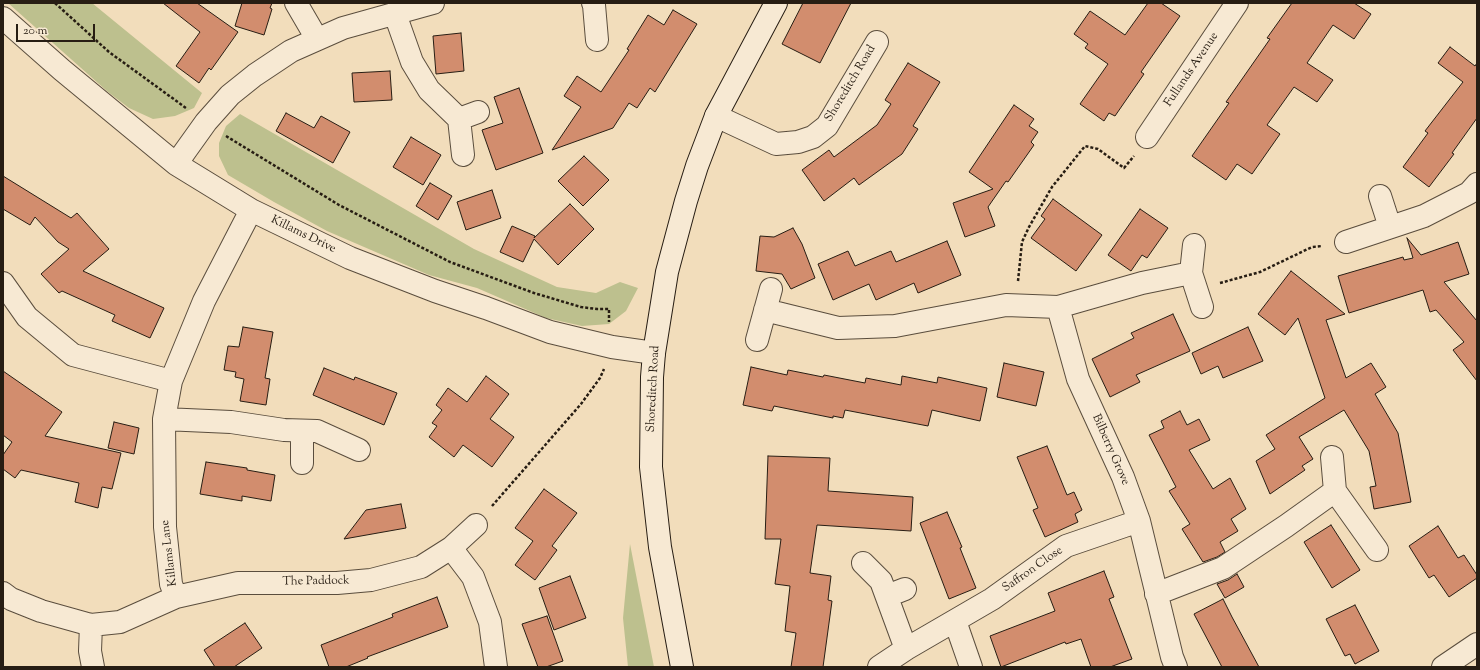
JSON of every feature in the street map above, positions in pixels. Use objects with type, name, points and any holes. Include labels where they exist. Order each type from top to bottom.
[{"type":"street","points":[[296,3],[317,39]]},
{"type":"street","points":[[176,164],[206,122],[230,95],[255,75],[291,51],[343,28],[433,3]]},
{"type":"street","name":"Shoreditch Road","points":[[682,667],[660,547],[651,467],[652,377],[654,353],[667,272],[697,166],[716,116],[776,3]]},
{"type":"street","name":"Fullands Avenue","points":[[1147,137],[1237,3]]},
{"type":"street","points":[[597,4],[597,40]]},
{"type":"street","points":[[395,14],[412,62],[429,90],[468,116],[463,155]]},
{"type":"street","name":"Killams Drive","points":[[3,18],[62,70],[176,164],[252,210],[350,258],[435,291],[550,332],[612,347],[654,353]]},
{"type":"street","name":"Shoreditch Road","points":[[716,116],[776,144],[798,142],[813,137],[827,126],[877,42]]},
{"type":"street","points":[[1346,242],[1424,216],[1474,194]]},
{"type":"street","points":[[1380,196],[1390,227]]},
{"type":"street","name":"Killams Lane","points":[[3,593],[11,599],[41,612],[90,625],[120,622],[176,598],[171,584],[165,527],[164,419],[171,381],[204,301],[252,210]]},
{"type":"street","points":[[765,310],[838,328],[895,326],[1006,305],[1058,307],[1142,283],[1196,290],[1194,245]]},
{"type":"street","points":[[3,283],[27,317],[73,355],[171,381]]},
{"type":"street","points":[[757,340],[771,289]]},
{"type":"street","name":"Bilberry Grove","points":[[1058,307],[1078,379],[1123,476],[1139,521],[1156,594],[1176,667]]},
{"type":"street","points":[[164,419],[231,422],[284,430],[317,431],[358,450]]},
{"type":"street","points":[[302,431],[302,463]]},
{"type":"street","points":[[1332,457],[1335,491],[1377,550]]},
{"type":"street","points":[[1156,594],[1223,568],[1335,491]]},
{"type":"street","name":"Saffron Close","points":[[879,667],[906,649],[992,599],[1066,546],[1139,521]]},
{"type":"street","name":"The Paddock","points":[[176,598],[238,583],[337,583],[371,580],[421,567],[451,548],[476,525]]},
{"type":"street","points":[[451,548],[473,577],[490,622],[496,667]]},
{"type":"street","points":[[863,563],[881,581],[896,593],[906,649]]},
{"type":"street","points":[[955,621],[971,667]]},
{"type":"street","points":[[90,625],[90,651],[93,667]]},
{"type":"street","points":[[1443,667],[1477,644]]},
{"type":"path","points":[[55,3],[109,52],[206,122],[241,146],[340,205],[450,262],[540,295],[581,307],[597,310],[609,309],[612,347],[600,378],[581,404],[476,525]]},
{"type":"path","points":[[1018,306],[1018,277],[1022,242],[1028,227],[1052,187],[1085,146],[1098,149],[1124,168],[1147,137]]},
{"type":"path","points":[[1196,290],[1260,272],[1312,247],[1346,242]]},
{"type":"green space","points":[[8,3],[92,3],[202,93],[194,108],[175,116],[153,119],[129,108],[108,92]]},
{"type":"green space","points":[[240,114],[474,249],[557,287],[596,293],[620,282],[638,288],[626,311],[609,324],[582,326],[546,318],[477,288],[429,275],[327,231],[228,175],[219,156],[219,143],[226,126]]},
{"type":"green space","points":[[630,544],[654,667],[628,667],[623,618]]},
{"type":"building","points":[[163,3],[197,3],[238,32],[211,70],[209,68],[199,83],[176,66],[200,32]]},
{"type":"building","points":[[242,3],[272,3],[270,8],[272,9],[264,35],[235,26]]},
{"type":"building","points":[[803,3],[851,3],[820,63],[782,44]]},
{"type":"building","points":[[1148,3],[1161,3],[1180,16],[1141,72],[1144,74],[1115,116],[1109,113],[1104,121],[1080,104],[1108,64],[1085,48],[1088,44],[1074,34],[1090,11],[1125,35]]},
{"type":"building","points":[[1292,3],[1354,3],[1371,14],[1354,39],[1333,25],[1307,63],[1333,80],[1317,102],[1294,87],[1267,125],[1280,134],[1252,174],[1237,164],[1226,180],[1192,156],[1229,103],[1226,102],[1270,39],[1267,38]]},
{"type":"building","points":[[673,10],[697,24],[655,92],[650,88],[637,108],[629,103],[613,128],[552,150],[581,107],[564,96],[577,76],[601,92],[629,50],[627,49],[648,15],[664,25]]},
{"type":"building","points":[[461,33],[464,71],[436,74],[433,36]]},
{"type":"building","points":[[1450,47],[1475,66],[1477,63],[1477,118],[1452,153],[1454,154],[1429,187],[1403,167],[1428,133],[1425,131],[1463,82],[1438,63]]},
{"type":"building","points":[[908,63],[940,82],[913,126],[918,129],[902,154],[859,185],[854,178],[824,201],[802,170],[829,150],[834,157],[877,125],[891,104],[885,100]]},
{"type":"building","points":[[390,71],[392,100],[354,102],[352,73]]},
{"type":"building","points":[[519,88],[543,153],[496,170],[482,130],[503,123],[494,97]]},
{"type":"building","points":[[1014,105],[1034,119],[1029,126],[1038,132],[1031,142],[1034,145],[988,207],[995,226],[965,237],[953,203],[993,189],[969,172]]},
{"type":"building","points":[[286,113],[314,128],[321,116],[350,132],[333,163],[276,131]]},
{"type":"building","points":[[411,137],[441,155],[423,185],[393,167]]},
{"type":"building","points":[[584,156],[609,180],[583,206],[558,181]]},
{"type":"building","points":[[3,176],[71,218],[77,213],[109,249],[83,271],[164,308],[150,338],[112,321],[115,315],[62,291],[59,293],[41,274],[69,249],[58,242],[35,217],[30,225],[3,209]]},
{"type":"building","points":[[430,183],[452,196],[438,220],[416,206]]},
{"type":"building","points":[[492,190],[501,218],[466,230],[457,202]]},
{"type":"building","points":[[1053,199],[1102,235],[1076,271],[1031,238],[1045,219],[1041,216]]},
{"type":"building","points":[[570,204],[594,229],[558,265],[534,239],[523,262],[500,252],[512,226],[535,236],[534,238]]},
{"type":"building","points":[[1140,209],[1168,228],[1147,258],[1142,255],[1131,271],[1108,255]]},
{"type":"building","points":[[793,228],[802,244],[815,278],[791,289],[782,274],[756,271],[760,236],[774,237]]},
{"type":"building","points":[[1407,238],[1421,255],[1458,242],[1469,274],[1444,282],[1477,321],[1477,381],[1453,350],[1464,342],[1436,310],[1430,312],[1423,290],[1349,313],[1338,276],[1403,257],[1404,260],[1413,258]]},
{"type":"building","points":[[947,241],[961,275],[918,293],[914,283],[876,300],[869,284],[833,300],[818,264],[848,251],[855,266],[891,251],[896,262]]},
{"type":"building","points":[[1291,271],[1345,314],[1326,320],[1346,378],[1371,363],[1386,387],[1375,394],[1398,433],[1411,502],[1374,509],[1370,487],[1376,486],[1369,451],[1344,410],[1299,437],[1313,459],[1302,466],[1305,470],[1270,494],[1256,461],[1275,449],[1266,435],[1325,398],[1298,318],[1285,335],[1258,314]]},
{"type":"building","points":[[1173,314],[1190,351],[1136,375],[1140,382],[1110,397],[1092,359],[1134,338],[1131,333]]},
{"type":"building","points":[[243,327],[273,332],[265,378],[270,379],[266,405],[240,401],[244,379],[235,377],[236,372],[224,370],[228,346],[239,347]]},
{"type":"building","points":[[1248,327],[1263,361],[1223,378],[1218,366],[1201,374],[1192,353]]},
{"type":"building","points":[[1004,363],[1044,372],[1036,406],[997,397]]},
{"type":"building","points":[[751,367],[787,375],[788,370],[865,383],[866,378],[901,385],[902,376],[937,383],[938,377],[987,388],[980,421],[932,410],[928,426],[845,410],[843,418],[833,416],[833,418],[774,406],[772,411],[743,405]]},
{"type":"building","points":[[324,368],[354,380],[355,377],[397,393],[384,425],[313,395]]},
{"type":"building","points":[[3,371],[62,412],[45,436],[121,453],[112,489],[102,487],[98,508],[75,502],[79,483],[21,470],[15,478],[3,469],[3,455],[12,442],[3,435]]},
{"type":"building","points":[[486,376],[509,394],[490,419],[514,437],[492,467],[463,445],[454,457],[429,437],[437,426],[432,423],[442,410],[436,405],[448,388],[467,402]]},
{"type":"building","points":[[1180,411],[1187,425],[1199,419],[1210,440],[1189,450],[1213,489],[1230,478],[1246,509],[1231,519],[1238,531],[1220,542],[1225,552],[1217,557],[1203,562],[1182,529],[1190,524],[1169,491],[1176,487],[1149,435],[1164,428],[1161,421]]},
{"type":"building","points":[[114,422],[139,428],[134,454],[108,448]]},
{"type":"building","points":[[1047,446],[1067,495],[1074,492],[1082,510],[1075,514],[1078,522],[1045,537],[1033,510],[1038,508],[1017,457]]},
{"type":"building","points":[[768,456],[830,458],[828,491],[913,497],[911,531],[817,525],[810,573],[831,576],[828,600],[832,601],[823,667],[791,667],[796,633],[785,631],[790,586],[775,584],[781,539],[765,539]]},
{"type":"building","points":[[206,462],[247,468],[247,470],[275,475],[271,501],[242,496],[242,501],[200,494]]},
{"type":"building","points":[[544,489],[577,513],[552,546],[557,550],[535,580],[515,565],[533,541],[515,528]]},
{"type":"building","points":[[401,504],[406,528],[344,539],[366,510]]},
{"type":"building","points":[[947,512],[962,547],[960,548],[976,588],[949,599],[920,523]]},
{"type":"building","points":[[1331,525],[1360,570],[1332,588],[1304,542]]},
{"type":"building","points":[[1438,526],[1458,558],[1464,555],[1477,575],[1477,578],[1449,597],[1434,575],[1429,578],[1409,546]]},
{"type":"building","points":[[1104,571],[1114,597],[1109,599],[1132,659],[1110,667],[1091,667],[1081,639],[1066,644],[1065,642],[1001,667],[990,636],[1055,611],[1048,593]]},
{"type":"building","points":[[1237,574],[1244,587],[1225,598],[1217,584],[1228,580]]},
{"type":"building","points":[[570,576],[586,618],[554,630],[539,588]]},
{"type":"building","points":[[437,597],[448,627],[367,657],[368,658],[346,667],[329,667],[321,645],[393,617],[392,614]]},
{"type":"building","points":[[1223,599],[1259,667],[1222,667],[1194,614]]},
{"type":"building","points":[[1355,605],[1379,651],[1355,664],[1350,654],[1345,656],[1326,619]]},
{"type":"building","points":[[547,616],[563,661],[546,667],[538,667],[522,624]]},
{"type":"building","points":[[245,623],[262,648],[234,667],[215,667],[204,650]]}]
